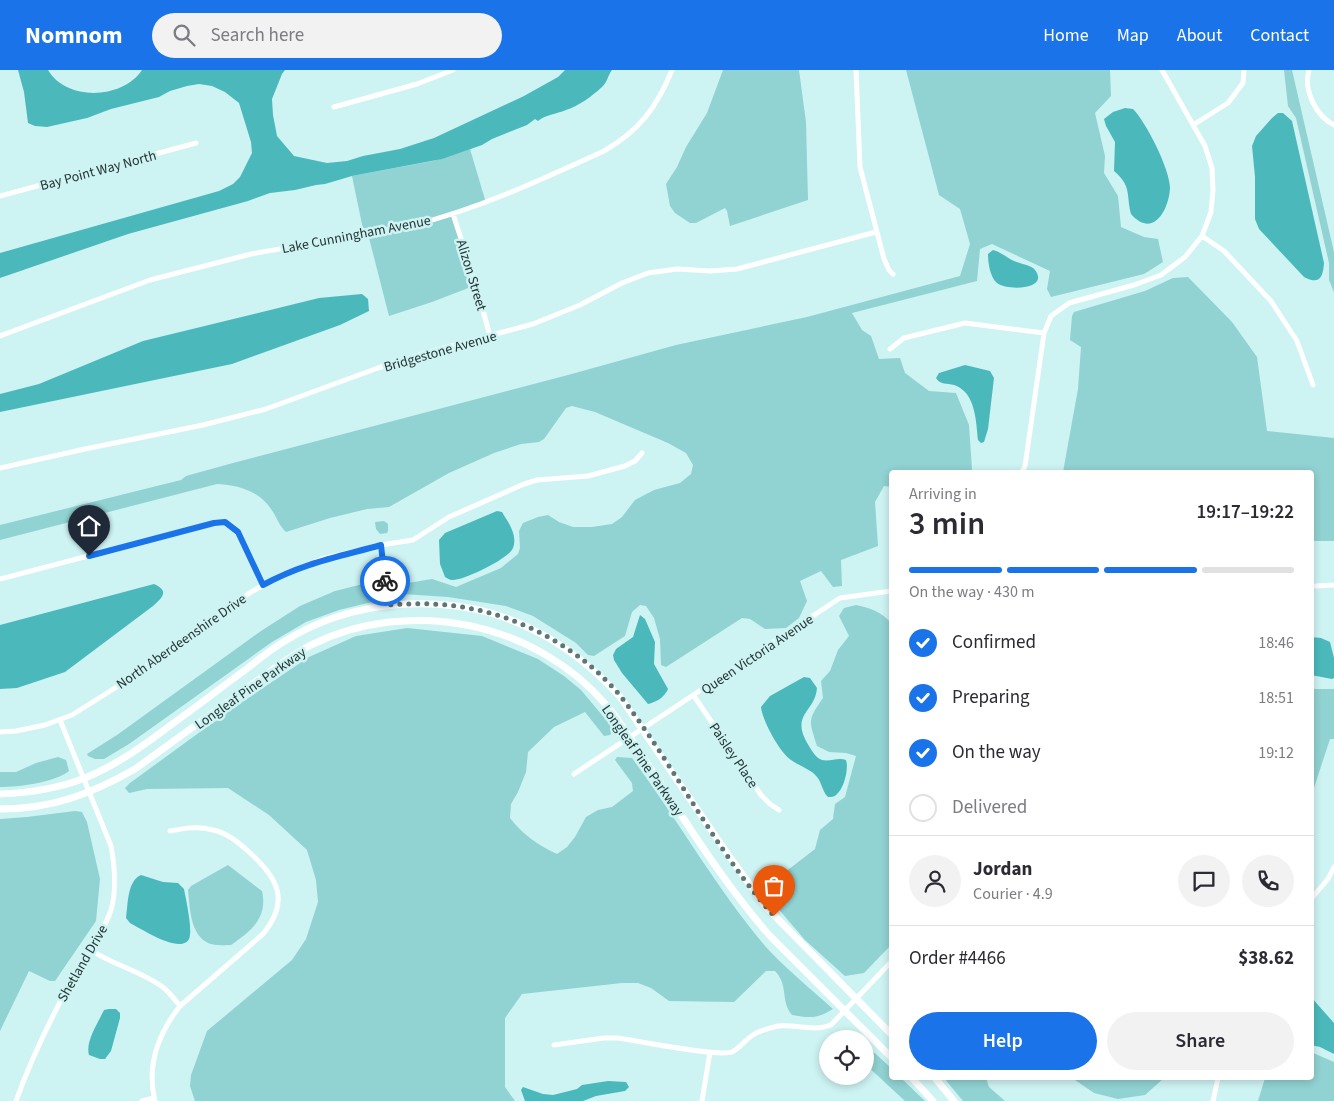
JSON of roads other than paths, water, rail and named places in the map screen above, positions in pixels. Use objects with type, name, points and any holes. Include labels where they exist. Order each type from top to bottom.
[{"type":"main road","name":"Longleaf Pine Parkway","points":[[0,794],[38,790],[84,778],[128,756],[284,641],[305,630],[338,617],[388,605],[414,603],[467,607],[502,617],[538,632],[565,647],[596,672],[621,698],[748,885],[782,925],[889,1032]]},
{"type":"main road","name":"Longleaf Pine Parkway","points":[[0,809],[40,806],[90,793],[136,769],[293,655],[312,645],[343,633],[390,622],[414,620],[464,624],[483,628],[531,647],[556,661],[583,681],[608,708],[629,737],[735,895],[770,936],[889,1055]]},
{"type":"main road","points":[[914,1080],[933,1101]]},
{"type":"main road","points":[[937,1080],[954,1101]]},
{"type":"street","points":[[334,107],[401,89],[453,70]]},
{"type":"street","name":"Lake Cunningham Avenue","points":[[0,336],[56,317],[150,280],[251,254],[382,232],[454,214],[493,200],[604,151],[628,136],[658,102],[672,70]]},
{"type":"street","points":[[856,70],[860,167],[886,265],[893,274]]},
{"type":"street","points":[[1023,470],[1044,333],[1051,316],[1069,303],[1134,285],[1161,275],[1185,258],[1202,236],[1211,212],[1212,168],[1205,146],[1162,70]]},
{"type":"street","points":[[1192,125],[1228,103],[1244,83],[1244,70]]},
{"type":"street","points":[[1309,70],[1307,76],[1314,105],[1324,118],[1334,126]]},
{"type":"street","name":"Bay Point Way North","points":[[0,196],[196,143]]},
{"type":"street","name":"Alizon Street","points":[[454,214],[490,336]]},
{"type":"street","name":"Bridgestone Avenue","points":[[0,468],[85,448],[245,415],[378,368],[511,331],[556,316],[622,283],[648,273],[677,268],[710,271],[737,269],[876,232]]},
{"type":"street","points":[[1202,236],[1224,251],[1270,301],[1297,341],[1313,385]]},
{"type":"street","points":[[890,349],[904,338],[965,323],[1044,333]]},
{"type":"street","name":"North Aberdeenshire Drive","points":[[0,732],[16,731],[60,720],[72,715],[115,688],[209,620],[263,585],[284,574],[322,559],[381,545],[413,540],[449,517],[524,484],[537,480],[588,476],[626,466],[635,461],[642,453]]},
{"type":"street","points":[[0,579],[214,523],[225,522],[238,532],[263,585]]},
{"type":"street","points":[[381,545],[388,605]]},
{"type":"street","points":[[1316,586],[1334,585]]},
{"type":"street","name":"Queen Victoria Avenue","points":[[574,774],[840,598],[889,591]]},
{"type":"street","name":"Paisley Place","points":[[694,696],[761,795],[779,810]]},
{"type":"street","name":"Shetland Drive","points":[[16,1101],[57,1006],[89,949],[101,933],[111,910],[115,887],[115,867],[111,846],[60,720]]},
{"type":"street","points":[[142,1101],[154,1100],[151,1077],[157,1045],[163,1030],[180,1006],[263,934],[276,914],[279,902],[277,888],[270,873],[236,841],[218,832],[201,828],[170,831]]},
{"type":"street","points":[[1314,895],[1328,879],[1334,867]]},
{"type":"street","points":[[89,949],[149,978],[164,989],[180,1006]]},
{"type":"street","points":[[554,1045],[604,1038],[730,1053],[753,1035],[768,1028],[790,1026],[823,1028],[831,1025],[889,964]]},
{"type":"street","points":[[702,1101],[710,1052]]},
{"type":"street","points":[[1213,1101],[1218,1080]]}]
